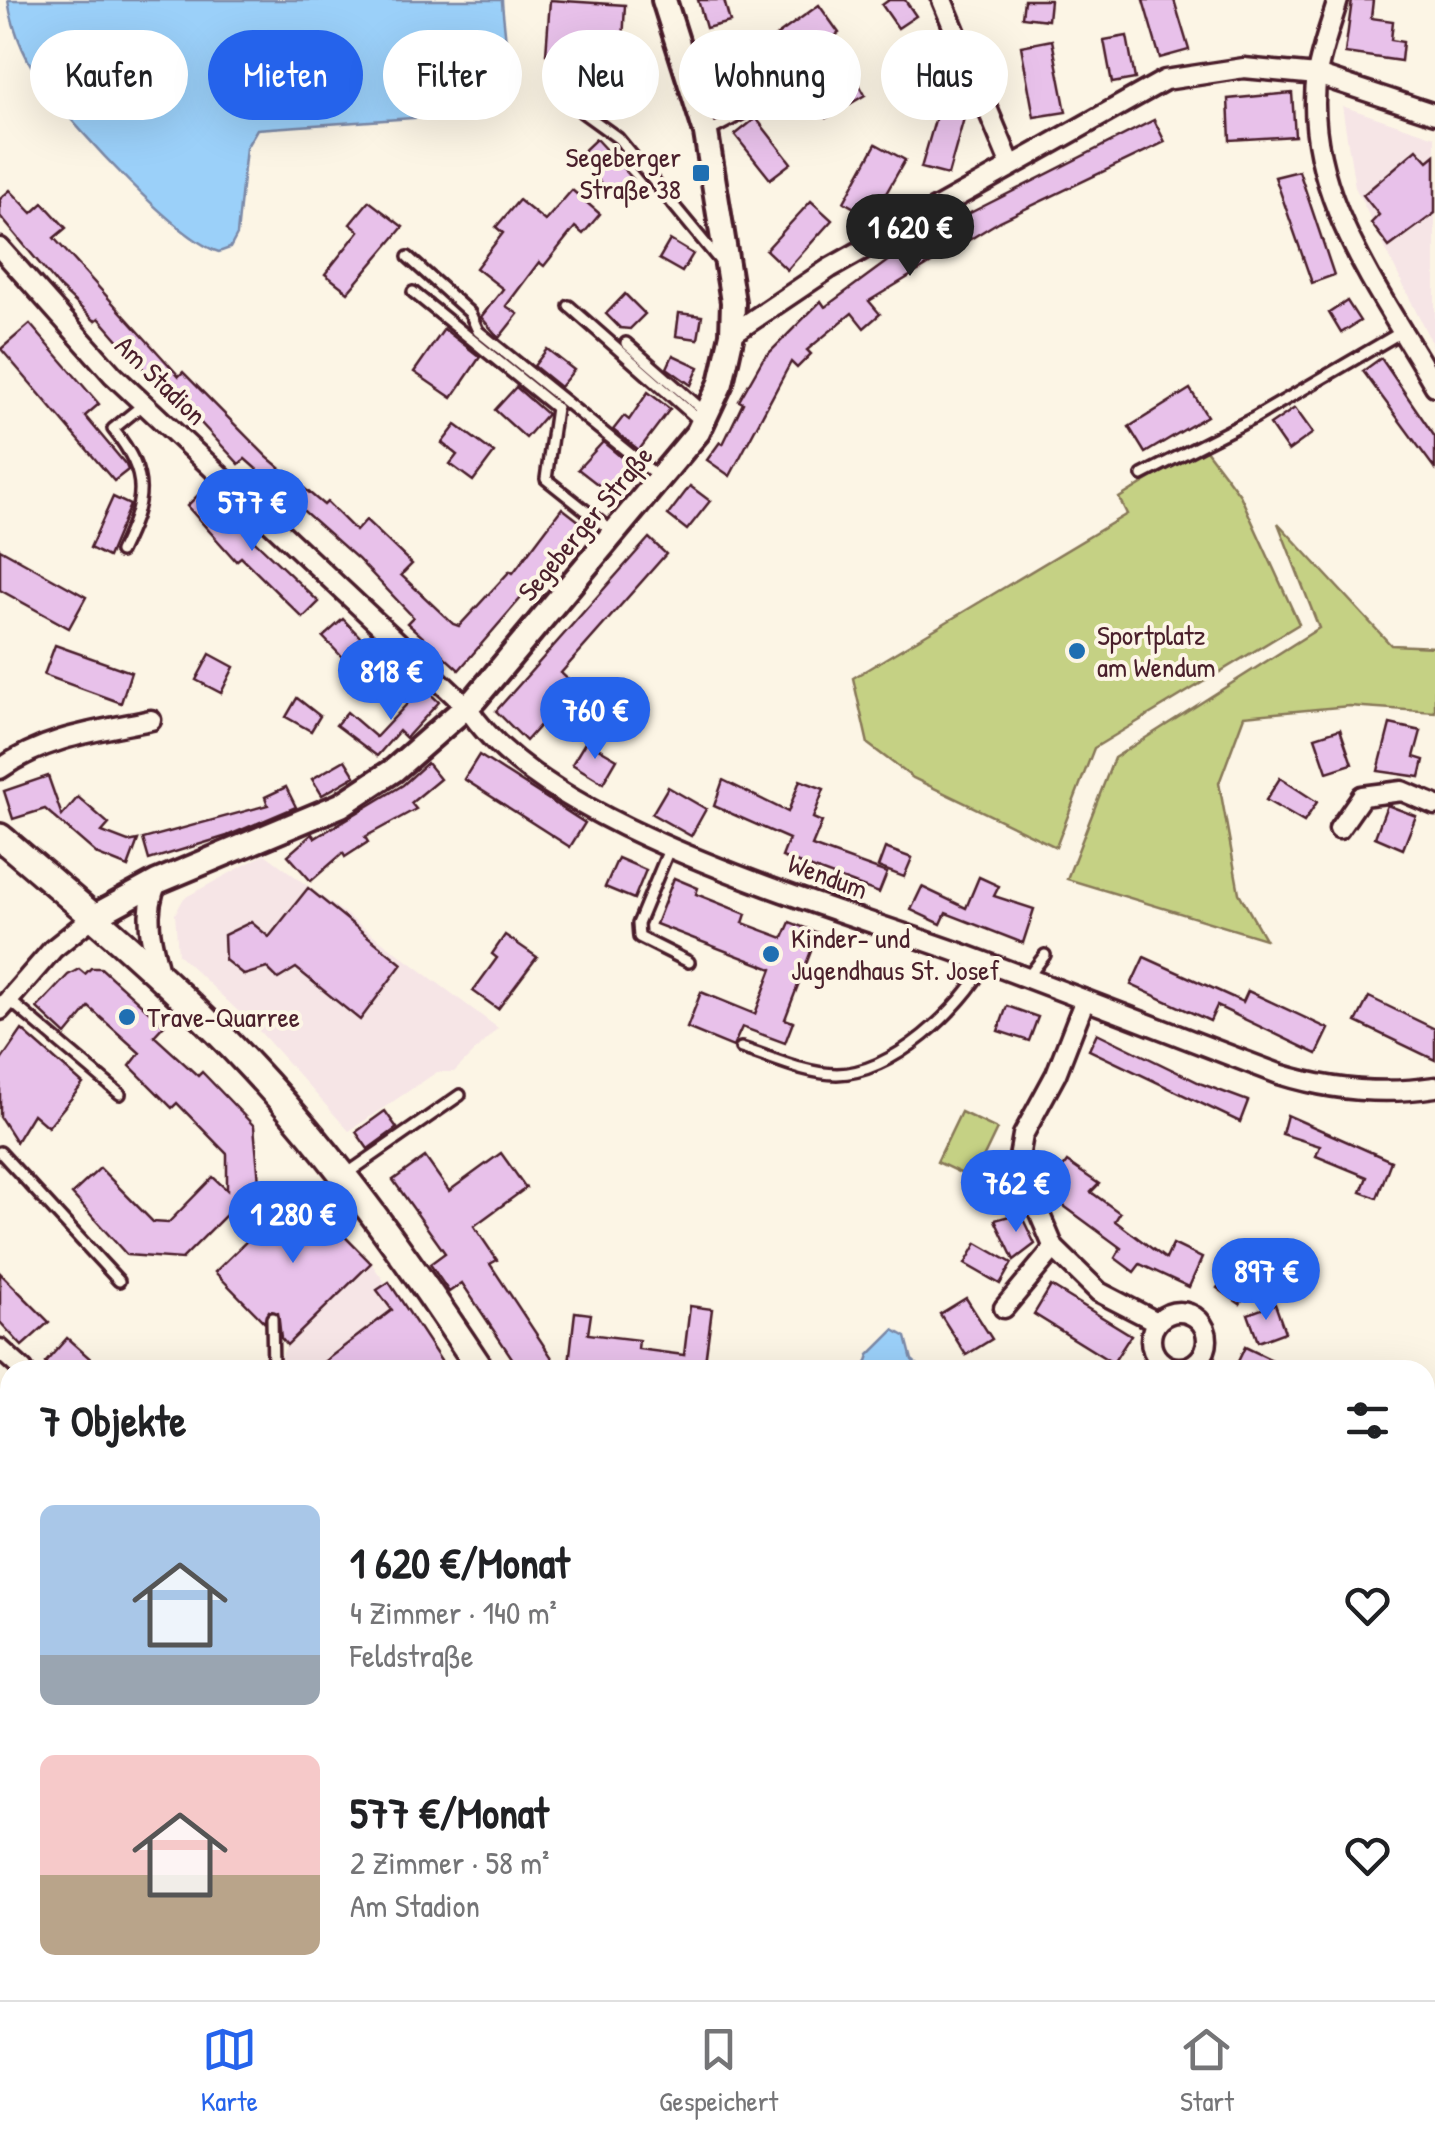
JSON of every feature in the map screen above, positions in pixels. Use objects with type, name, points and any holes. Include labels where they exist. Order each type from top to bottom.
[{"type":"main road","name":"Segeberger Straße","points":[[93,917],[157,882],[341,805],[394,770],[466,707],[662,480],[704,418],[721,383],[732,334],[729,272],[706,133],[664,0]]},
{"type":"main road","points":[[0,837],[93,917],[250,1065],[343,1177],[474,1360]]},
{"type":"street","points":[[942,0],[1010,163]]},
{"type":"street","points":[[1338,0],[1317,76],[1319,148],[1339,219],[1435,386]]},
{"type":"street","points":[[732,334],[830,268],[1010,163],[1165,80],[1244,68],[1317,76],[1435,114]]},
{"type":"street","name":"Am Stadion","points":[[0,248],[144,404],[466,707]]},
{"type":"street","name":"Wendum","points":[[466,707],[485,737],[588,810],[670,847],[1312,1084],[1364,1090],[1435,1087]]},
{"type":"street","points":[[0,769],[24,752],[70,736],[150,720]]},
{"type":"street","points":[[1339,828],[1362,796],[1402,791],[1435,804]]},
{"type":"street","points":[[157,882],[148,904],[149,935],[161,980]]},
{"type":"street","points":[[4,1005],[53,949],[93,917]]},
{"type":"street","points":[[1084,1002],[1056,1074],[1023,1136],[1018,1163],[1054,1248],[1099,1292],[1157,1322]]},
{"type":"street","points":[[1004,1308],[1054,1248]]},
{"type":"lane","points":[[593,120],[618,138],[729,272]]},
{"type":"lane","points":[[706,133],[731,120]]},
{"type":"lane","points":[[408,258],[470,313],[478,331],[662,480]]},
{"type":"lane","points":[[413,292],[556,408],[546,479],[616,534]]},
{"type":"lane","points":[[569,306],[704,418]]},
{"type":"lane","points":[[1142,475],[1254,418],[1403,330]]},
{"type":"lane","points":[[626,343],[704,418]]},
{"type":"lane","points":[[120,552],[143,487],[136,457],[114,429],[144,404]]},
{"type":"lane","points":[[670,847],[638,924],[639,938],[689,962]]},
{"type":"lane","points":[[1027,978],[1045,955]]},
{"type":"lane","points":[[741,1048],[820,1073],[849,1073],[875,1063],[935,1026],[966,995],[986,962]]},
{"type":"lane","points":[[4,1005],[120,1094]]},
{"type":"lane","points":[[343,1177],[460,1095]]},
{"type":"lane","points":[[0,1152],[119,1280]]},
{"type":"lane","points":[[272,1318],[273,1360]]},
{"type":"shaded area","points":[[1342,106],[1435,137],[1435,350],[1355,187]]},
{"type":"shaded area","points":[[265,854],[498,1028],[454,1072],[437,1072],[349,1131],[261,1033],[178,954],[175,914],[184,898]]},
{"type":"shaded area","points":[[371,1263],[441,1360],[279,1360],[287,1345]]},
{"type":"green space","name":"Sportplatz am Wendum","points":[[1203,446],[1240,495],[1299,624],[1094,748],[1056,847],[913,778],[868,744],[853,678],[1127,514],[1119,498]]},
{"type":"green space","points":[[1278,523],[1391,645],[1435,647],[1435,712],[1349,706],[1244,716],[1219,783],[1239,893],[1265,939],[1067,879],[1114,758],[1319,628]]},
{"type":"green space","points":[[961,1112],[997,1129],[973,1179],[937,1162]]},
{"type":"water","points":[[8,0],[502,0],[505,30],[383,30],[385,120],[257,129],[246,148],[237,235],[230,248],[219,252],[201,243],[154,206],[72,120],[188,120],[188,30],[30,30],[30,63]]},
{"type":"water","points":[[894,1330],[906,1337],[912,1360],[867,1360]]},
{"type":"building","points":[[550,0],[625,5],[624,30],[548,30]]},
{"type":"building","points":[[698,0],[724,0],[730,22],[706,28]]},
{"type":"building","points":[[889,0],[905,0],[916,16],[898,28],[882,5]]},
{"type":"building","points":[[1024,0],[1050,0],[1048,20],[1022,17]]},
{"type":"building","points":[[1143,0],[1174,0],[1189,50],[1160,58]]},
{"type":"building","points":[[1352,0],[1373,0],[1371,18],[1393,21],[1391,40],[1403,42],[1401,61],[1345,53]]},
{"type":"building","points":[[819,5],[837,30],[784,30]]},
{"type":"building","points":[[1127,36],[1135,79],[1112,83],[1104,40]]},
{"type":"building","points":[[1052,40],[1066,112],[1034,117],[1021,46]]},
{"type":"building","points":[[1292,93],[1295,136],[1230,140],[1228,99]]},
{"type":"building","points":[[758,120],[791,163],[770,179],[735,135]]},
{"type":"building","points":[[935,120],[963,120],[948,175],[921,168]]},
{"type":"building","points":[[1154,120],[1165,142],[1000,221],[869,301],[880,314],[864,328],[852,313],[807,350],[811,354],[797,368],[791,362],[730,476],[707,460],[720,442],[723,444],[743,403],[739,401],[763,359],[821,301],[825,307],[897,254]]},
{"type":"building","points":[[596,139],[633,179],[614,197],[577,157]]},
{"type":"building","points":[[876,144],[905,160],[872,218],[844,202]]},
{"type":"building","points":[[1417,149],[1428,161],[1435,155],[1435,213],[1389,247],[1371,223],[1379,215],[1363,195]]},
{"type":"building","points":[[1299,171],[1334,275],[1312,283],[1275,177]]},
{"type":"building","points":[[10,190],[32,213],[43,203],[66,228],[54,238],[179,376],[183,372],[267,457],[324,505],[327,502],[356,531],[366,520],[412,564],[401,575],[453,624],[459,626],[510,571],[513,573],[562,508],[584,525],[459,670],[407,623],[413,617],[358,559],[245,459],[239,464],[159,378],[155,382],[99,318],[95,321],[60,288],[0,216],[0,199]]},
{"type":"building","points":[[572,190],[600,214],[583,234],[575,227],[544,266],[539,262],[506,306],[518,314],[499,338],[481,317],[503,289],[476,268],[503,233],[496,227],[519,200],[545,221]]},
{"type":"building","points":[[369,201],[403,227],[348,292],[325,274],[359,231],[350,224]]},
{"type":"building","points":[[811,201],[832,220],[787,270],[766,250]]},
{"type":"building","points":[[670,240],[693,254],[682,272],[659,259]]},
{"type":"building","points":[[625,294],[645,314],[630,329],[620,328],[606,314]]},
{"type":"building","points":[[1347,301],[1360,321],[1341,333],[1329,313]]},
{"type":"building","points":[[679,313],[702,316],[698,339],[676,336]]},
{"type":"building","points":[[30,324],[99,404],[85,416],[126,465],[128,470],[114,481],[1,349]]},
{"type":"building","points":[[444,329],[480,357],[452,398],[414,372]]},
{"type":"building","points":[[547,349],[574,370],[560,387],[534,366]]},
{"type":"building","points":[[673,355],[699,367],[691,385],[667,368]]},
{"type":"building","points":[[1381,358],[1435,437],[1435,469],[1363,371]]},
{"type":"building","points":[[516,387],[547,414],[526,438],[495,410]]},
{"type":"building","points":[[1190,389],[1207,416],[1145,453],[1129,427]]},
{"type":"building","points":[[648,392],[670,409],[639,450],[613,430],[624,416],[629,420]]},
{"type":"building","points":[[1295,408],[1313,433],[1288,451],[1270,425]]},
{"type":"building","points":[[456,425],[494,453],[473,481],[450,464],[457,455],[442,443]]},
{"type":"building","points":[[603,442],[627,462],[605,490],[578,469]]},
{"type":"building","points":[[690,486],[710,501],[687,530],[668,515]]},
{"type":"building","points":[[202,491],[319,602],[303,618],[241,557],[236,561],[187,506]]},
{"type":"building","points":[[113,497],[130,505],[108,557],[90,548]]},
{"type":"building","points":[[649,538],[666,554],[561,673],[575,686],[526,741],[496,711]]},
{"type":"building","points":[[0,549],[86,597],[69,628],[0,590]]},
{"type":"building","points":[[343,619],[362,639],[343,658],[323,637]]},
{"type":"building","points":[[55,645],[131,672],[121,703],[44,675]]},
{"type":"building","points":[[210,654],[234,667],[221,693],[196,680]]},
{"type":"building","points":[[423,687],[439,702],[406,738],[399,731],[377,756],[336,725],[347,712],[376,737]]},
{"type":"building","points":[[297,698],[320,716],[311,731],[286,717]]},
{"type":"building","points":[[1390,724],[1421,731],[1414,757],[1424,760],[1420,777],[1378,771]]},
{"type":"building","points":[[1340,729],[1352,764],[1327,772],[1315,737]]},
{"type":"building","points":[[586,741],[617,759],[603,783],[572,764]]},
{"type":"building","points":[[479,755],[585,823],[570,847],[464,779]]},
{"type":"building","points":[[345,760],[355,776],[322,795],[312,779]]},
{"type":"building","points":[[427,763],[440,779],[411,803],[416,809],[365,837],[368,842],[345,857],[343,853],[311,881],[288,855],[312,834],[315,838],[403,785]]},
{"type":"building","points":[[48,776],[62,816],[78,797],[109,824],[102,832],[128,842],[138,840],[128,867],[98,855],[45,809],[13,819],[4,791]]},
{"type":"building","points":[[1280,778],[1317,802],[1304,822],[1266,800]]},
{"type":"building","points":[[723,780],[788,812],[800,780],[824,789],[813,818],[822,822],[812,846],[887,873],[879,893],[782,857],[789,839],[714,806]]},
{"type":"building","points":[[286,787],[296,807],[227,836],[149,860],[143,839],[268,805],[265,797]]},
{"type":"building","points":[[668,787],[706,809],[691,836],[652,814]]},
{"type":"building","points":[[1387,805],[1416,816],[1403,849],[1375,837]]},
{"type":"building","points":[[885,848],[912,858],[904,877],[878,867]]},
{"type":"building","points":[[618,858],[646,870],[634,899],[605,887]]},
{"type":"building","points":[[979,877],[999,886],[994,896],[1034,909],[1023,943],[946,913],[941,924],[911,910],[922,887],[966,908]]},
{"type":"building","name":"Kinder- und Jugendhaus St. Josef","points":[[674,878],[698,888],[696,894],[746,914],[743,923],[783,938],[790,922],[818,933],[785,1019],[793,1022],[785,1043],[742,1027],[733,1047],[687,1028],[701,992],[755,1014],[772,969],[656,924]]},
{"type":"building","points":[[308,888],[402,964],[360,1020],[296,968],[278,979],[267,968],[244,975],[225,960],[224,935],[251,922],[269,937]]},
{"type":"building","points":[[505,935],[537,957],[498,1009],[473,991],[497,958],[492,954]]},
{"type":"building","points":[[1144,957],[1243,1002],[1248,991],[1329,1029],[1317,1054],[1217,1006],[1210,1021],[1131,985]]},
{"type":"building","points":[[91,968],[101,968],[164,1025],[154,1036],[198,1076],[202,1072],[254,1126],[259,1182],[182,1259],[127,1255],[72,1194],[100,1168],[153,1222],[168,1223],[213,1177],[227,1190],[227,1154],[177,1103],[172,1108],[130,1066],[140,1053],[89,1007],[66,1035],[37,1008],[68,975],[79,969],[85,974]]},
{"type":"building","points":[[1369,997],[1435,1029],[1435,1060],[1356,1022]]},
{"type":"building","points":[[1007,1006],[1038,1017],[1029,1041],[998,1031]]},
{"type":"building","points":[[22,1030],[83,1084],[48,1127],[33,1114],[16,1142],[0,1117],[0,1062]]},
{"type":"building","points":[[1097,1033],[1202,1084],[1248,1101],[1240,1122],[1089,1050]]},
{"type":"building","points":[[385,1111],[397,1128],[368,1149],[356,1132]]},
{"type":"building","points":[[1287,1115],[1391,1161],[1377,1198],[1361,1192],[1367,1177],[1316,1156],[1320,1146],[1282,1134]]},
{"type":"building","points":[[501,1153],[526,1188],[474,1226],[497,1260],[490,1264],[553,1360],[513,1360],[462,1283],[449,1292],[430,1264],[445,1253],[393,1180],[425,1157],[449,1191]]},
{"type":"building","points":[[1067,1162],[1099,1184],[1091,1192],[1120,1213],[1115,1221],[1166,1259],[1173,1244],[1202,1258],[1189,1287],[1140,1264],[1134,1272],[1115,1258],[1121,1248],[1049,1195],[1060,1184],[1054,1180]]},
{"type":"building","points":[[299,1190],[371,1263],[287,1345],[281,1338],[278,1313],[269,1311],[264,1322],[215,1272]]},
{"type":"building","points":[[1020,1213],[1035,1244],[1014,1260],[995,1220]]},
{"type":"building","points":[[977,1243],[1012,1263],[1000,1284],[965,1264]]},
{"type":"building","points":[[1234,1264],[1257,1280],[1240,1304],[1217,1288]]},
{"type":"building","points":[[0,1273],[49,1322],[22,1346],[0,1322]]},
{"type":"building","points":[[389,1282],[440,1360],[326,1360],[392,1310],[377,1290]]},
{"type":"building","points":[[1051,1286],[1131,1335],[1115,1360],[1108,1360],[1034,1314]]},
{"type":"building","points":[[966,1298],[992,1339],[966,1355],[940,1314]]},
{"type":"building","points":[[1275,1304],[1285,1332],[1258,1342],[1248,1314]]},
{"type":"building","points":[[690,1306],[712,1309],[705,1360],[569,1360],[575,1312],[591,1314],[588,1334],[639,1340],[638,1349],[684,1355]]},
{"type":"building","points":[[67,1338],[92,1360],[48,1360]]},
{"type":"building","points":[[1245,1347],[1272,1360],[1239,1360]]},
{"type":"place","name":"Segeberger Straße 38","points":[[701,173]]},
{"type":"place","name":"Sportplatz am Wendum","points":[[1077,651]]},
{"type":"place","name":"Kinder- und Jugendhaus St. Josef","points":[[771,954]]},
{"type":"place","name":"Trave-Quarree","points":[[127,1017]]}]
